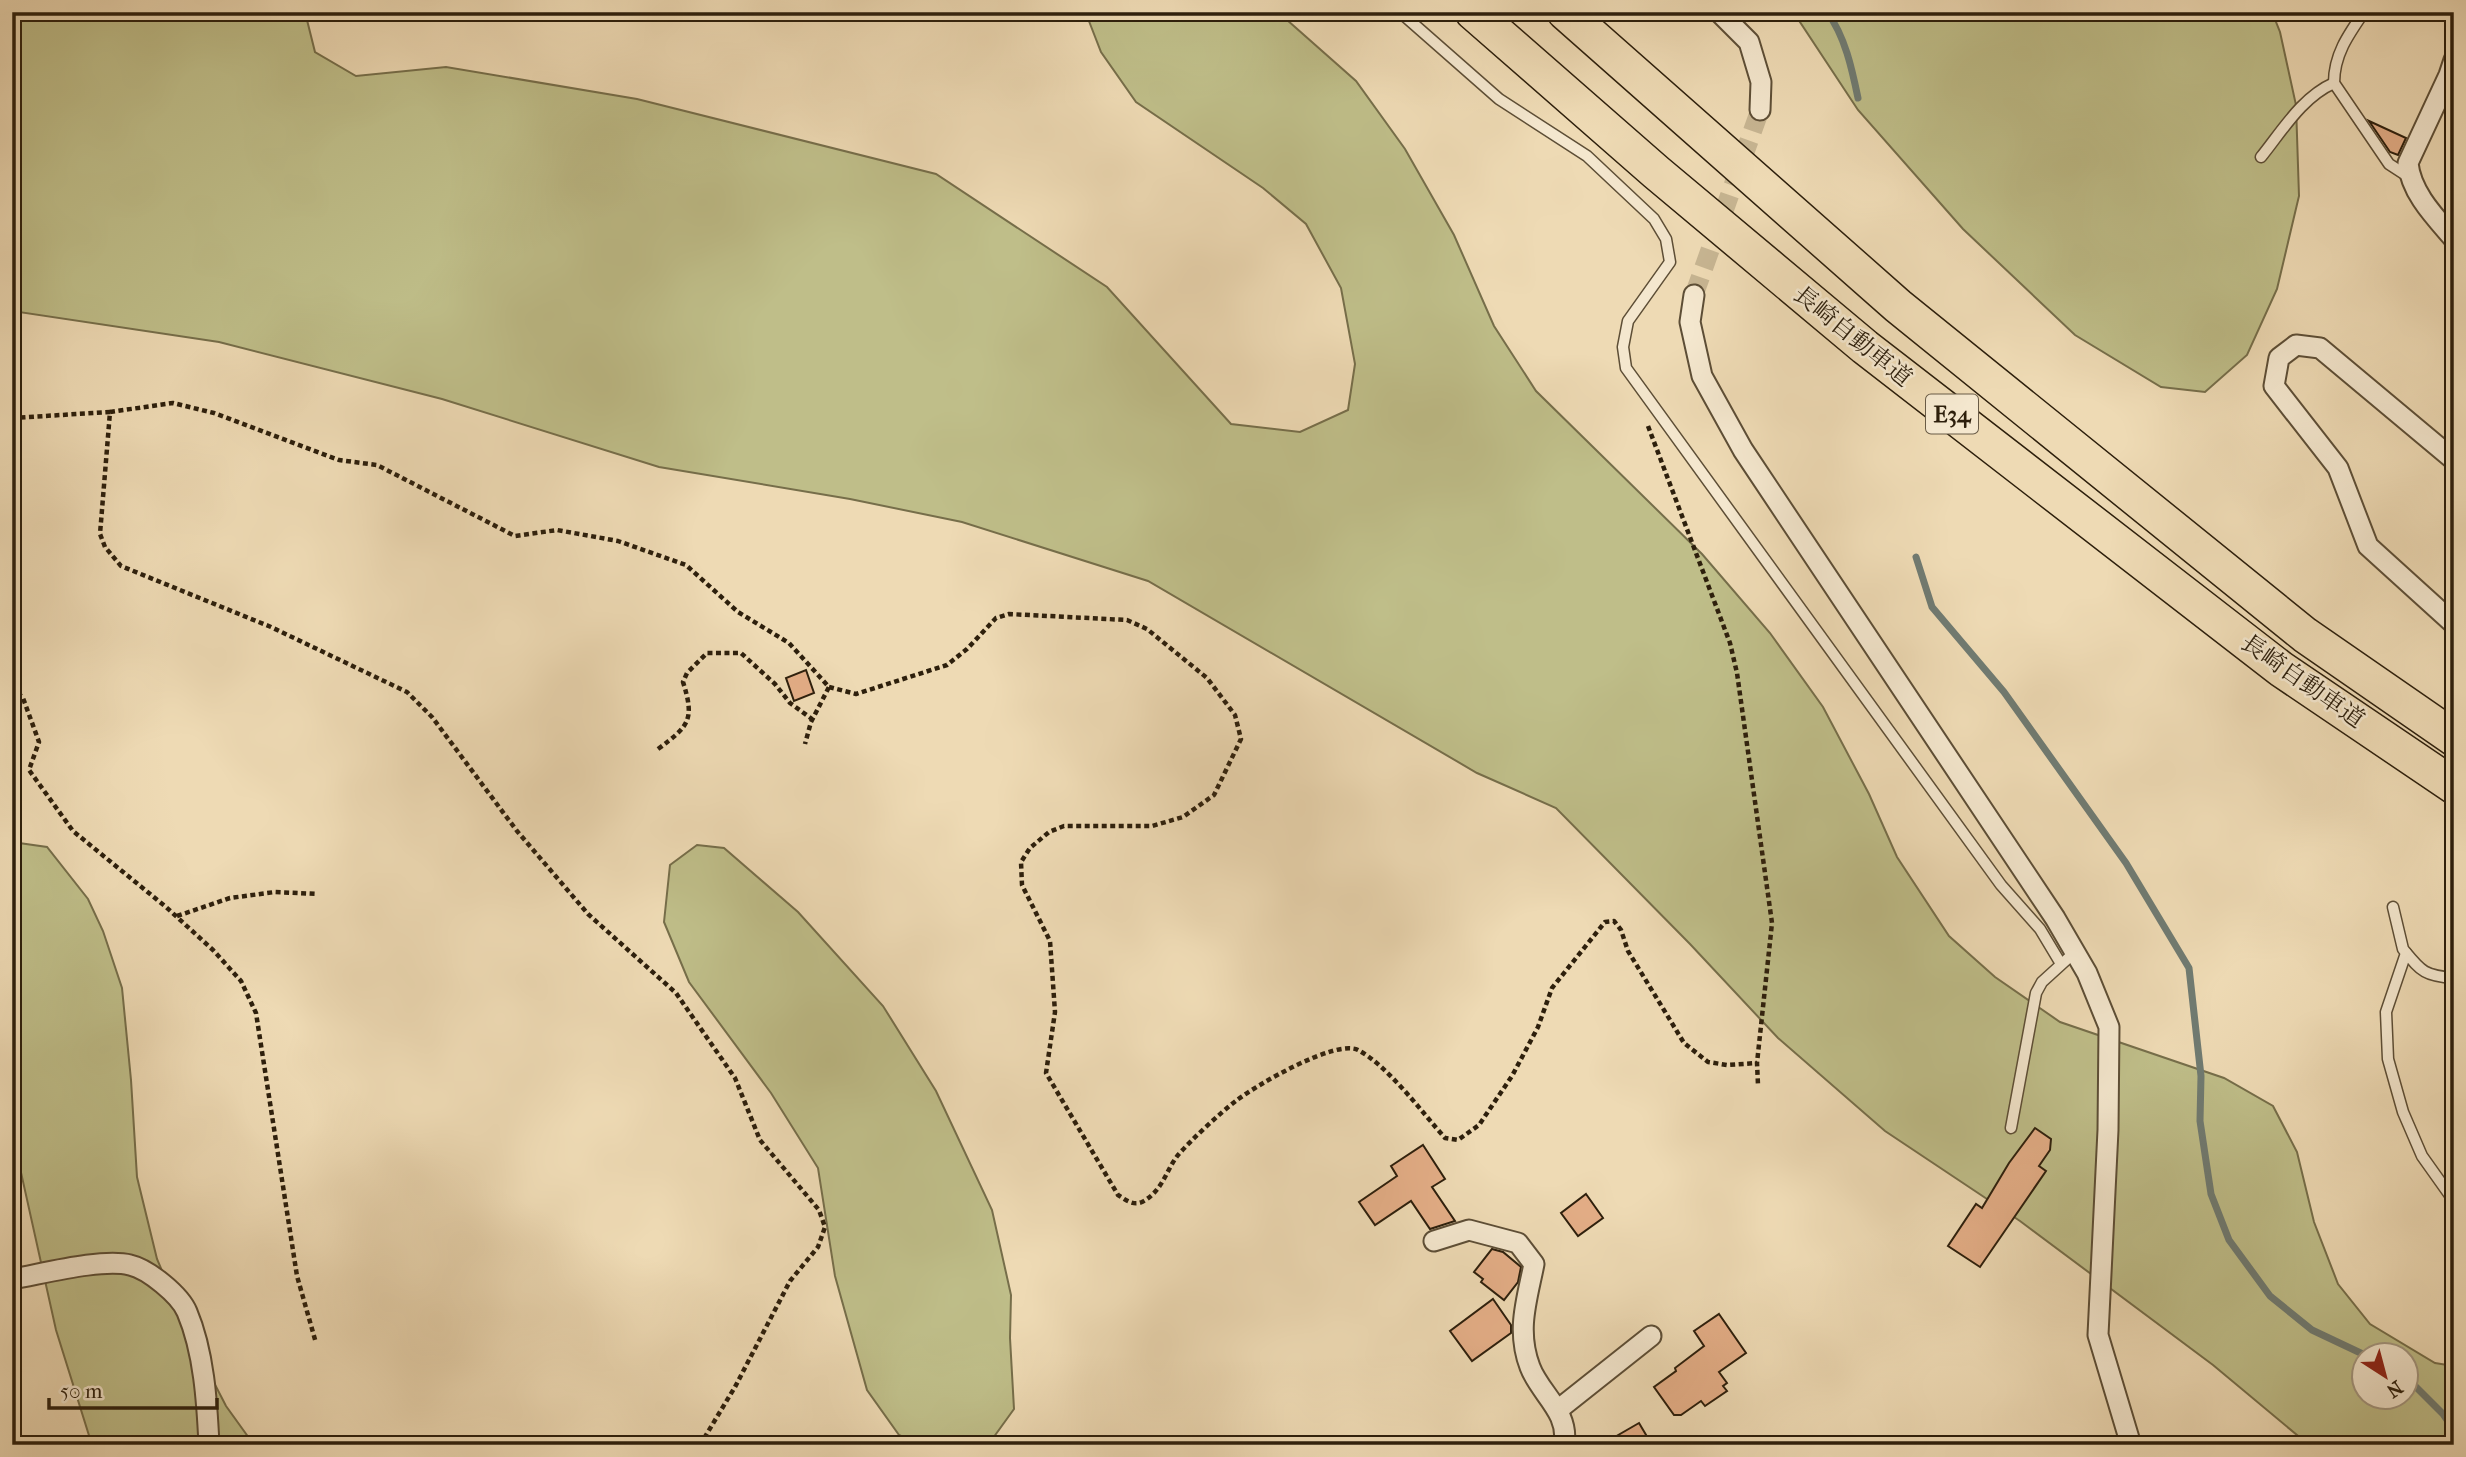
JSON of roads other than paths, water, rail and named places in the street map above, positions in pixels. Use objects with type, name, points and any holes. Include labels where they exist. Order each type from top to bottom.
[{"type":"highway","name":"長崎自動車道","points":[[1473,12],[1656,172],[1865,347],[2281,669],[2454,786]]},
{"type":"highway","name":"長崎自動車道","points":[[1565,12],[1898,306],[2305,635],[2454,738]]},
{"type":"street","points":[[1719,12],[1749,42],[1760,82],[1760,110]]},
{"type":"street","points":[[2454,60],[2408,163],[2409,177],[2428,208],[2454,239]]},
{"type":"street","points":[[1694,295],[1690,322],[1702,376],[1744,450],[2055,918],[2068,958],[2087,973],[2109,1027],[2108,1130],[2098,1335],[2131,1445]]},
{"type":"street","points":[[2454,460],[2320,348],[2296,345],[2279,358],[2274,386],[2338,468],[2368,546],[2454,624]]},
{"type":"street","points":[[1434,1241],[1469,1230],[1518,1243],[1534,1264],[1521,1330],[1529,1365],[1537,1383],[1559,1409],[1564,1445]]},
{"type":"street","points":[[12,1279],[90,1265],[130,1265],[156,1277],[186,1309],[195,1339],[207,1404],[209,1445]]},
{"type":"street","points":[[1559,1409],[1651,1336]]},
{"type":"lane","points":[[1400,12],[1499,99],[1587,156],[1654,219],[1666,239],[1670,262],[1628,321],[1623,347],[1626,368],[2001,885],[2068,958],[2042,982],[2036,993],[2011,1128]]},
{"type":"lane","points":[[2364,12],[2343,41],[2334,70],[2334,83],[2389,164],[2409,177]]},
{"type":"lane","points":[[2261,157],[2305,103],[2320,90],[2334,83]]},
{"type":"lane","points":[[2392,907],[2406,953],[2423,972],[2454,978]]},
{"type":"lane","points":[[2406,953],[2386,1012],[2388,1059],[2403,1112],[2422,1156],[2454,1201]]},
{"type":"waterway","points":[[1827,12],[1843,42],[1858,98]]},
{"type":"waterway","points":[[1916,557],[1932,607],[2004,692],[2126,863],[2189,968],[2201,1076],[2200,1121],[2211,1194],[2229,1240],[2270,1296],[2312,1330],[2350,1348]]},
{"type":"waterway","points":[[2420,1391],[2443,1414],[2454,1430]]},
{"type":"tunnel","points":[[1694,295],[1760,110]]}]
